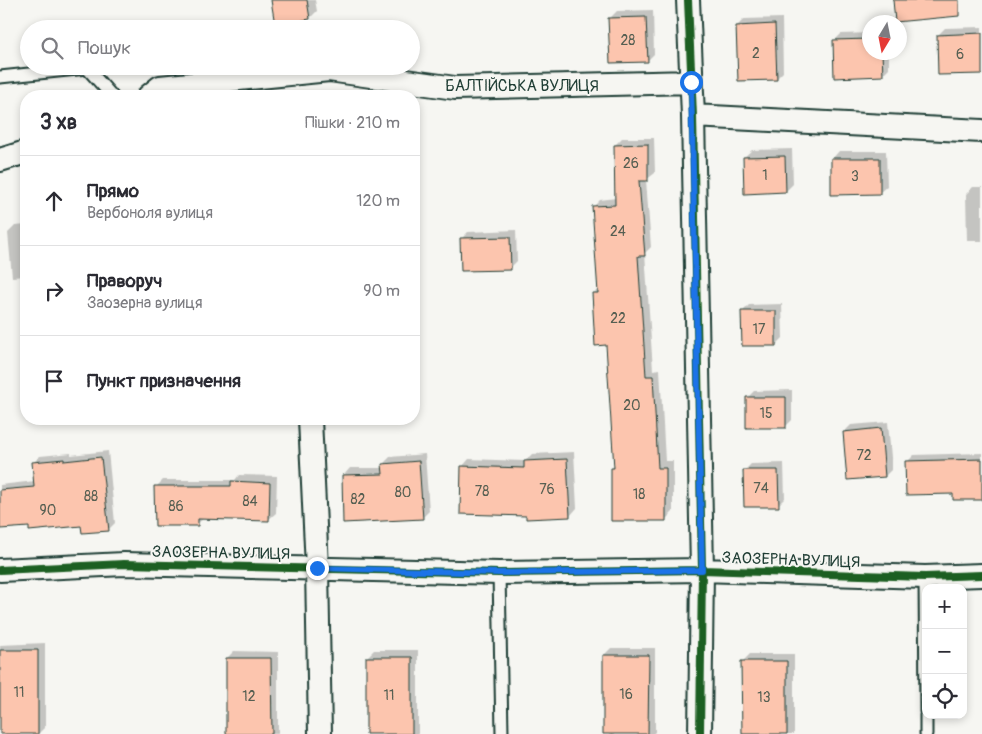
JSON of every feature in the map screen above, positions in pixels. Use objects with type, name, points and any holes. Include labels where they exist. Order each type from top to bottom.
[{"type":"street","points":[[688,0],[702,570],[700,734]]},
{"type":"street","name":"БАЛТІЙСЬКА ВУЛИЦЯ","points":[[157,90],[160,88],[282,75]]},
{"type":"street","name":"БАЛТІЙСЬКА ВУЛИЦЯ","points":[[364,75],[455,88],[691,82]]},
{"type":"street","points":[[692,116],[982,132]]},
{"type":"street","points":[[0,160],[20,154]]},
{"type":"street","points":[[310,425],[317,568],[320,734]]},
{"type":"street","name":"ЗАОЗЕРНА ВУЛИЦЯ","points":[[0,570],[124,564],[499,573],[702,570],[925,577],[982,575]]},
{"type":"lane","points":[[0,77],[20,75]]},
{"type":"lane","points":[[93,75],[107,90]]},
{"type":"lane","points":[[499,573],[502,734]]},
{"type":"lane","points":[[925,577],[926,674]]},
{"type":"lane","points":[[926,719],[926,734]]},
{"type":"building","points":[[271,0],[307,0],[310,19],[274,20]]},
{"type":"building","points":[[893,0],[959,0],[959,16],[907,21],[907,15],[894,15]]},
{"type":"building","points":[[646,17],[648,62],[610,63],[608,18]]},
{"type":"building","points":[[775,24],[777,80],[738,81],[736,26]]},
{"type":"building","points":[[982,33],[982,74],[938,75],[937,35]]},
{"type":"building","points":[[862,39],[862,60],[882,60],[883,76],[834,78],[833,40]]},
{"type":"building","points":[[648,144],[648,181],[639,181],[645,256],[638,256],[646,376],[653,376],[658,468],[666,468],[666,521],[611,521],[611,468],[614,468],[606,345],[595,346],[592,293],[598,293],[592,206],[615,205],[614,145]]},
{"type":"building","points":[[785,156],[786,192],[744,194],[743,157]]},
{"type":"building","points":[[831,158],[880,158],[880,194],[831,195]]},
{"type":"building","points":[[510,237],[511,270],[461,271],[460,238]]},
{"type":"building","points":[[741,311],[776,311],[776,346],[742,346]]},
{"type":"building","points":[[746,397],[786,397],[786,428],[746,428]]},
{"type":"building","points":[[881,428],[885,477],[847,480],[843,432]]},
{"type":"building","points":[[101,457],[109,531],[82,533],[81,526],[29,531],[29,527],[0,529],[0,490],[34,487],[32,462]]},
{"type":"building","points":[[567,459],[570,517],[526,519],[526,516],[460,514],[461,466],[524,468],[524,461]]},
{"type":"building","points":[[982,459],[982,500],[953,500],[953,494],[906,495],[905,461]]},
{"type":"building","points":[[419,461],[423,519],[343,523],[342,475],[383,474],[382,464]]},
{"type":"building","points":[[743,470],[778,470],[779,507],[744,507]]},
{"type":"building","points":[[231,481],[270,483],[269,521],[198,519],[198,526],[155,526],[154,486],[231,486]]},
{"type":"building","points":[[0,650],[38,650],[38,734],[0,734]]},
{"type":"building","points":[[603,655],[649,655],[648,734],[603,734]]},
{"type":"building","points":[[366,657],[412,657],[412,734],[366,734]]},
{"type":"building","points":[[226,658],[271,658],[272,734],[226,734]]},
{"type":"building","points":[[741,661],[787,661],[787,734],[742,734]]},
{"type":"cycle path","points":[[688,0],[693,116],[702,570],[700,734]]},
{"type":"cycle path","points":[[0,570],[124,564],[499,573],[702,570],[925,577],[982,575]]},
{"type":"route","points":[[317,568],[499,573],[702,570],[691,82]]}]
